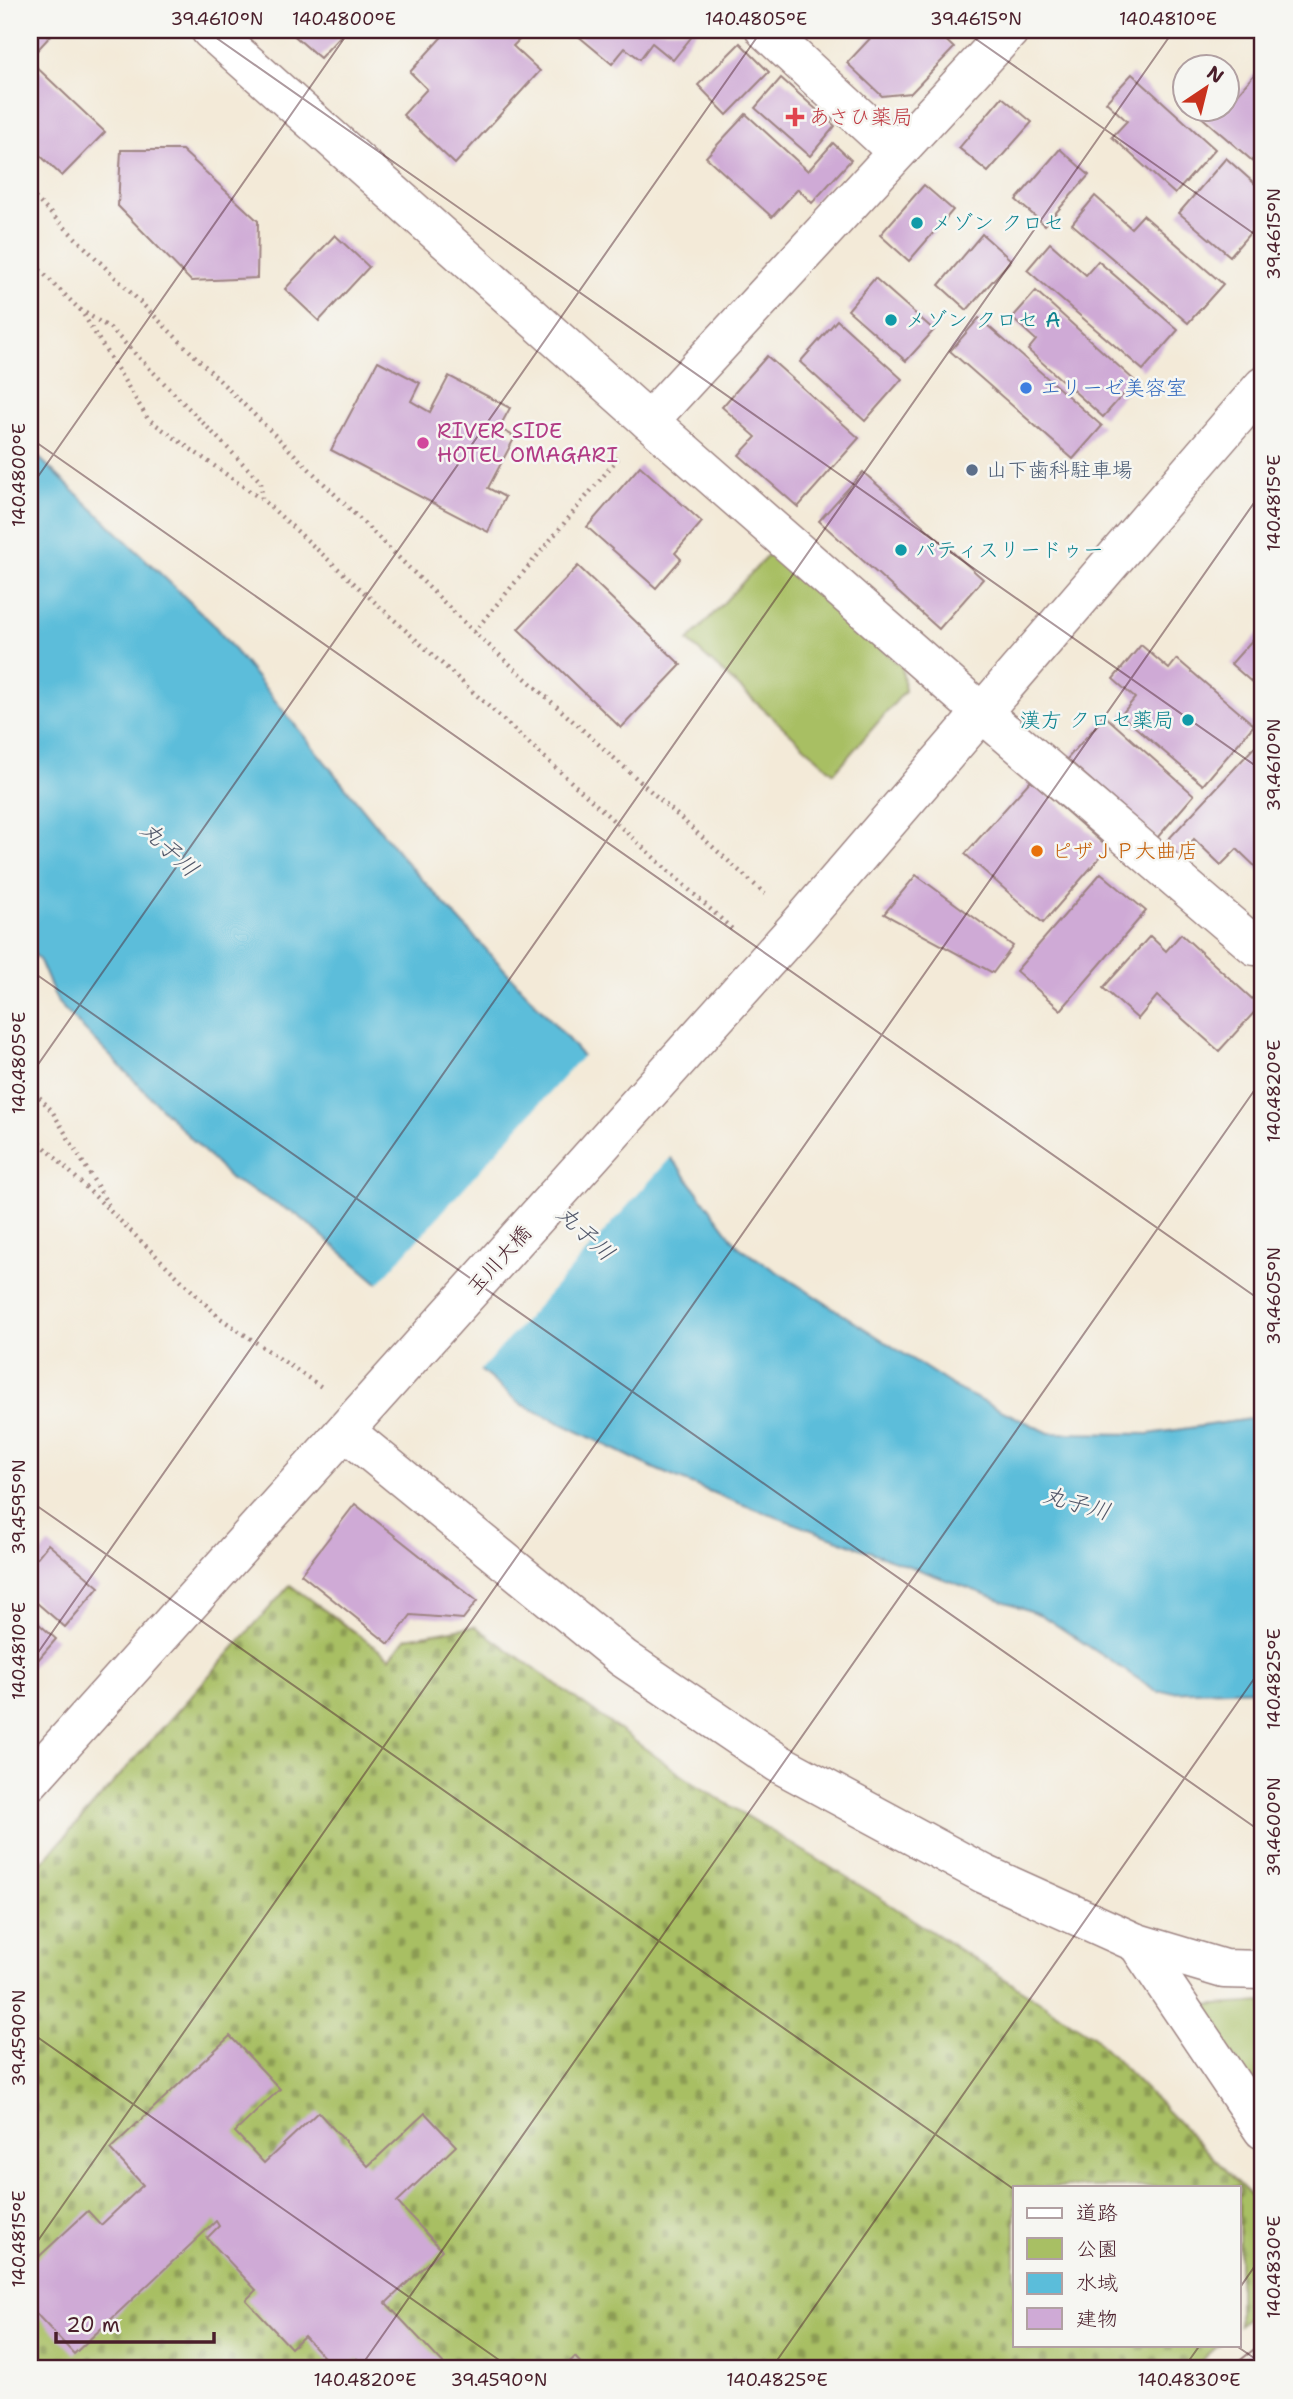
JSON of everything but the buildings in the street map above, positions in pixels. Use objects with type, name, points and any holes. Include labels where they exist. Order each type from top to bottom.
[{"type":"street","points":[[210,30],[981,712],[1255,946],[1263,938]]},
{"type":"street","points":[[765,30],[896,151]]},
{"type":"street","points":[[649,421],[1010,30]]},
{"type":"street","name":"玉川大橋","points":[[30,1781],[799,925],[1263,386]]},
{"type":"street","points":[[353,1423],[623,1658],[778,1763],[984,1874],[1137,1943],[1224,1969],[1263,1970]]},
{"type":"street","points":[[1137,1943],[1263,2130]]},
{"type":"path","points":[[30,193],[474,632],[799,925]]},
{"type":"path","points":[[30,260],[79,309],[148,419],[262,499],[766,961]]},
{"type":"path","points":[[79,309],[110,328],[261,482],[262,499]]},
{"type":"path","points":[[474,632],[649,421]]},
{"type":"path","points":[[30,1087],[52,1111],[115,1216]]},
{"type":"path","points":[[30,1133],[220,1318],[353,1423]]},
{"type":"green space","points":[[770,553],[902,667],[905,691],[834,773],[688,641]]},
{"type":"green space","points":[[290,1585],[390,1658],[406,1638],[475,1626],[690,1781],[872,1893],[1093,2036],[1263,2208],[1263,2303],[1240,2325],[1240,2186],[1013,2186],[1013,2346],[1218,2346],[1192,2369],[30,2369],[30,1876]]},
{"type":"green space","points":[[1263,2002],[1263,2102],[1201,2006]]},
{"type":"water","name":"丸子川","points":[[30,449],[213,624],[407,863],[559,1029],[677,1165],[739,1247],[961,1391],[1049,1433],[1149,1434],[1263,1417],[1263,1689],[1158,1692],[1041,1615],[728,1499],[655,1469],[519,1403],[299,1216],[231,1179],[58,1003],[40,961],[30,950]]},
{"type":"pier","points":[[585,1053],[673,1155],[478,1373],[376,1286]]},
{"type":"place","name":"あさひ薬局","points":[[795,117]]},
{"type":"place","name":"メゾン クロセ","points":[[917,223]]},
{"type":"place","name":"メゾン クロセ A","points":[[891,320]]},
{"type":"place","name":"エリーゼ美容室","points":[[1026,388]]},
{"type":"place","name":"RIVER SIDE HOTEL OMAGARI","points":[[423,443]]},
{"type":"place","name":"山下歯科駐車場","points":[[972,470]]},
{"type":"place","name":"パティスリードゥー","points":[[901,550]]},
{"type":"place","name":"漢方 クロセ薬局","points":[[1188,720]]},
{"type":"place","name":"ピザＪＰ大曲店","points":[[1037,851]]}]
